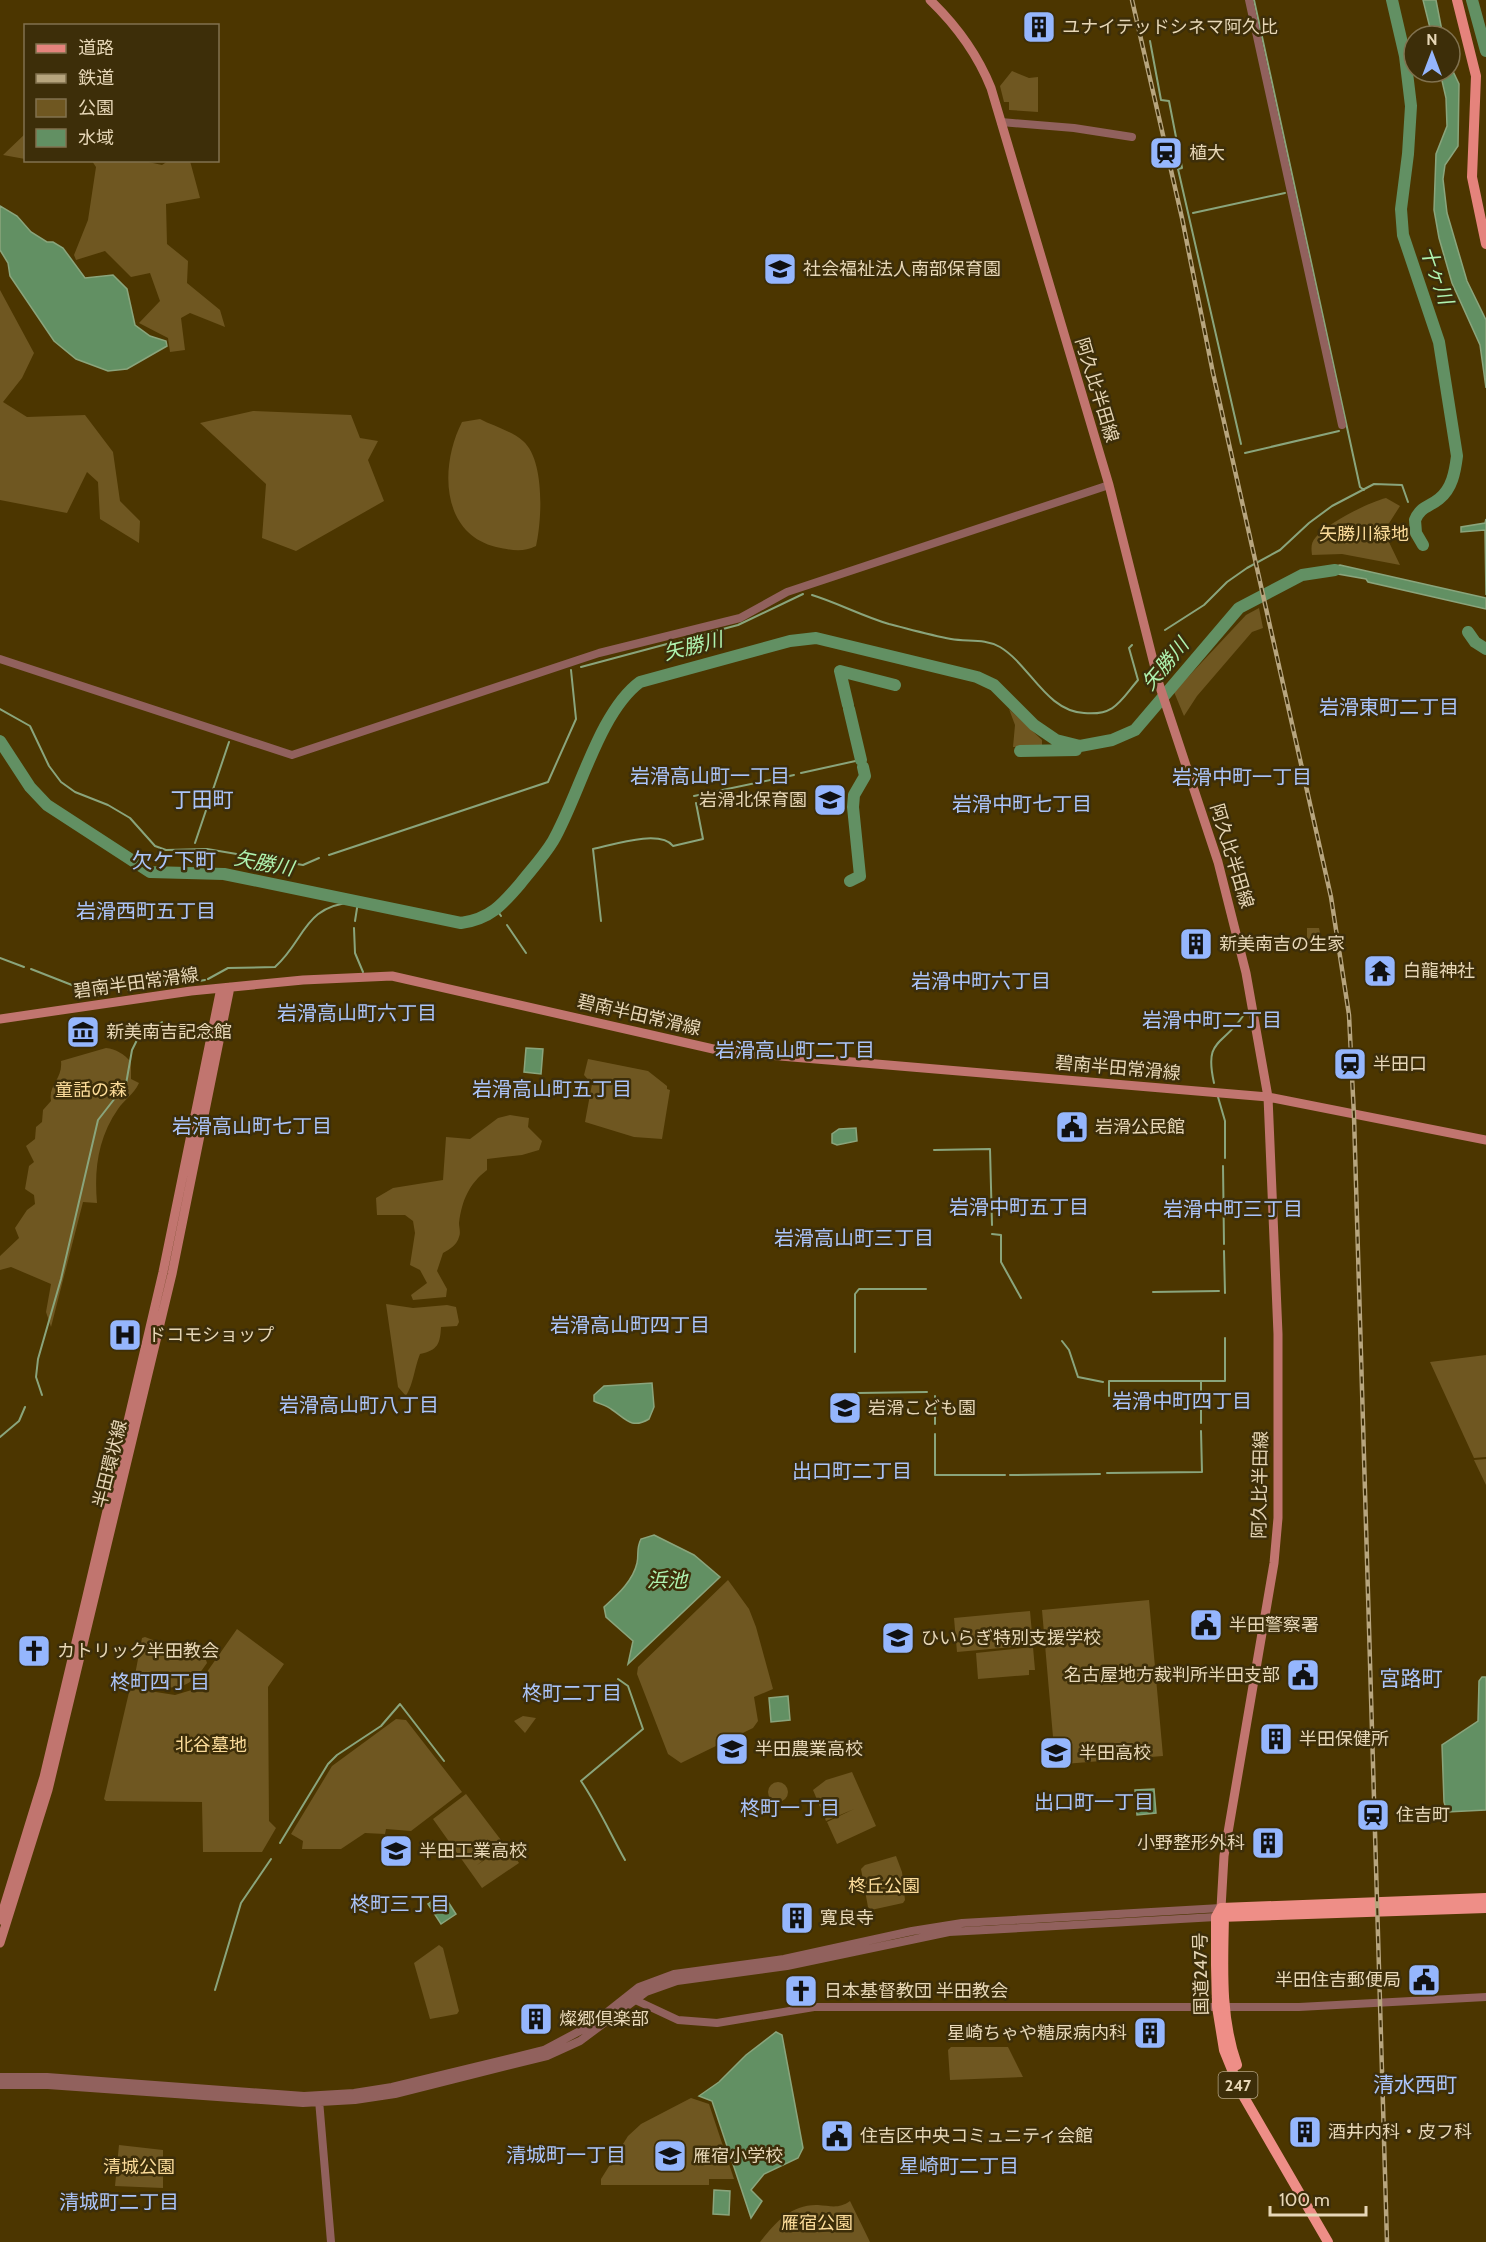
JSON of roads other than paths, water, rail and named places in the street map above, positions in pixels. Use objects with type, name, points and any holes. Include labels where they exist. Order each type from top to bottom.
[{"type":"highway","name":"国道247号","points":[[1220,1914],[1486,1898]]},
{"type":"highway","name":"国道247号","points":[[1220,1914],[1486,1908]]},
{"type":"highway","name":"国道247号","points":[[1220,1914],[1220,2007],[1224,2050],[1241,2092],[1328,2242]]},
{"type":"highway","name":"国道247号","points":[[1220,2007],[1231,2049],[1248,2089],[1336,2242]]},
{"type":"main road","name":"阿久比半田線","points":[[930,0],[954,25],[976,55],[991,88],[1109,485],[1159,684],[1210,836],[1234,921],[1268,1097],[1278,1334],[1278,1518],[1274,1563],[1224,1856],[1220,1914]]},
{"type":"main road","points":[[1457,0],[1476,76],[1472,177],[1486,244]]},
{"type":"main road","name":"碧南半田常滑線","points":[[0,1019],[226,988],[303,980],[401,977],[722,1051],[1268,1097],[1486,1140]]},
{"type":"main road","name":"半田環状線","points":[[0,1920],[44,1777],[164,1272],[226,988]]},
{"type":"main road","name":"半田環状線","points":[[0,1943],[45,1800],[62,1734],[172,1274],[226,988]]},
{"type":"street","points":[[1249,0],[1342,425]]},
{"type":"street","points":[[1001,123],[1074,128],[1132,137]]},
{"type":"street","points":[[0,659],[292,755],[599,653],[740,618],[787,592],[1109,485]]},
{"type":"street","points":[[0,2085],[48,2085],[319,2099],[395,2094],[547,2056],[580,2041],[630,1997],[658,1978],[674,1974],[784,1959],[938,1926],[1220,1914]]},
{"type":"street","points":[[630,1997],[678,2020],[708,2023],[814,2007],[1299,2007],[1486,1997]]},
{"type":"street","points":[[0,2077],[58,2078],[319,2099]]},
{"type":"street","points":[[319,2099],[331,2242]]},
{"type":"water","points":[[1423,0],[1436,0],[1441,24],[1429,24]]},
{"type":"water","points":[[1443,84],[1459,84],[1458,146],[1445,165],[1443,179],[1447,213],[1467,281],[1486,320],[1486,388],[1480,345],[1452,283],[1439,238],[1434,210],[1436,154],[1447,126],[1446,98]]},
{"type":"water","points":[[0,206],[17,216],[31,232],[63,248],[85,278],[113,275],[127,289],[135,325],[150,336],[166,341],[167,346],[127,369],[108,371],[76,359],[54,341],[10,276],[8,263],[0,250]]},
{"type":"water","points":[[1486,519],[1486,595],[1485,530],[1461,532],[1461,527],[1485,523]]},
{"type":"water","points":[[1340,565],[1486,598],[1486,609],[1368,582],[1366,579],[1315,570]]},
{"type":"water","points":[[526,1048],[543,1049],[541,1074],[524,1072]]},
{"type":"water","points":[[856,1128],[857,1141],[837,1145],[832,1143],[832,1134],[839,1129]]},
{"type":"water","points":[[652,1383],[654,1407],[649,1419],[643,1422],[629,1422],[594,1401],[594,1395],[604,1386]]},
{"type":"water","name":"浜池","points":[[654,1535],[694,1555],[720,1577],[628,1664],[633,1641],[606,1617],[604,1607],[632,1576],[641,1539]]},
{"type":"water","points":[[1482,1677],[1486,1677],[1486,1810],[1447,1812],[1444,1802],[1442,1745],[1478,1721],[1479,1681]]},
{"type":"water","points":[[788,1696],[790,1720],[771,1722],[769,1698]]},
{"type":"water","points":[[1154,1789],[1156,1813],[1137,1815],[1135,1790]]},
{"type":"water","points":[[443,1894],[456,1914],[441,1924],[428,1904]]},
{"type":"water","points":[[776,2032],[782,2035],[803,2148],[798,2158],[764,2174],[751,2190],[762,2201],[751,2218],[712,2101],[699,2096],[719,2082],[746,2055]]},
{"type":"water","points":[[714,2190],[730,2191],[729,2215],[713,2214]]},
{"type":"waterway","points":[[1254,0],[1360,487],[1364,490]]},
{"type":"waterway","name":"十ヶ川","points":[[1392,0],[1405,56],[1411,106],[1401,209],[1403,235],[1439,342],[1457,456],[1454,474],[1447,490],[1439,499],[1422,510],[1415,520],[1416,533],[1423,545]]},
{"type":"waterway","points":[[1472,0],[1486,51]]},
{"type":"waterway","points":[[1150,41],[1161,100],[1169,101],[1182,168],[1178,169],[1241,444]]},
{"type":"waterway","points":[[1193,213],[1285,193]]},
{"type":"waterway","points":[[1245,453],[1339,431]]},
{"type":"waterway","points":[[1165,630],[1204,605],[1227,582],[1247,568],[1280,550],[1309,523],[1332,506],[1374,484],[1402,485],[1408,502]]},
{"type":"waterway","name":"矢勝川","points":[[0,741],[30,787],[47,805],[150,872],[224,874],[461,923],[480,918],[501,905],[546,852],[563,822],[601,734],[613,713],[640,682],[790,641],[816,638],[977,677],[994,685],[1034,725],[1056,740],[1080,746],[1112,740],[1135,730],[1239,608],[1302,575],[1335,570]]},
{"type":"waterway","points":[[581,667],[738,625],[803,594]]},
{"type":"waterway","points":[[812,595],[889,624],[951,639],[994,644],[1011,655],[1059,704],[1084,713],[1103,712],[1116,706],[1138,680],[1129,648],[1132,645]]},
{"type":"waterway","name":"十ヶ川","points":[[1468,632],[1475,642],[1486,649]]},
{"type":"waterway","points":[[329,855],[548,782],[576,719],[571,670]]},
{"type":"waterway","points":[[848,705],[840,671],[895,685]]},
{"type":"waterway","points":[[848,706],[842,672],[893,682]]},
{"type":"waterway","points":[[0,709],[30,726],[49,766],[61,782],[75,792],[108,805],[130,818],[155,846],[166,850],[207,849],[303,865],[319,858]]},
{"type":"waterway","points":[[849,709],[861,760]]},
{"type":"waterway","points":[[801,773],[860,760],[850,711]]},
{"type":"waterway","points":[[195,843],[229,742]]},
{"type":"waterway","points":[[1020,751],[1076,750]]},
{"type":"waterway","points":[[850,881],[860,876],[853,807],[854,795],[865,776],[863,767]]},
{"type":"waterway","points":[[694,796],[794,775]]},
{"type":"waterway","points":[[601,921],[593,849],[647,838],[667,841],[673,846],[703,839],[696,803]]},
{"type":"waterway","points":[[208,979],[228,968],[275,967],[315,917],[324,910],[354,902]]},
{"type":"waterway","points":[[355,921],[358,902]]},
{"type":"waterway","points":[[497,910],[501,916]]},
{"type":"waterway","points":[[507,925],[526,953]]},
{"type":"waterway","points":[[354,928],[355,953],[363,972]]},
{"type":"waterway","points":[[0,958],[24,967]]},
{"type":"waterway","points":[[31,969],[100,996]]},
{"type":"waterway","points":[[128,990],[130,986],[176,980],[179,983],[188,983]]},
{"type":"waterway","points":[[193,982],[205,980]]},
{"type":"waterway","points":[[1214,1083],[1211,1058],[1213,1050],[1243,1016]]},
{"type":"waterway","points":[[42,1395],[36,1377],[38,1359],[61,1279],[98,1120],[126,1084],[132,1050],[139,1036],[162,1022]]},
{"type":"waterway","points":[[1218,1097],[1225,1121],[1225,1158]]},
{"type":"waterway","points":[[934,1150],[990,1149],[992,1225]]},
{"type":"waterway","points":[[1223,1166],[1224,1244]]},
{"type":"waterway","points":[[992,1234],[1001,1235],[1001,1262],[1021,1298]]},
{"type":"waterway","points":[[1224,1251],[1225,1293]]},
{"type":"waterway","points":[[855,1352],[855,1294],[859,1289],[926,1289]]},
{"type":"waterway","points":[[1153,1292],[1219,1291]]},
{"type":"waterway","points":[[1109,1396],[1109,1381],[1225,1381],[1225,1338]]},
{"type":"waterway","points":[[1062,1341],[1069,1350],[1078,1377],[1103,1382]]},
{"type":"waterway","points":[[1201,1381],[1201,1423]]},
{"type":"waterway","points":[[858,1393],[927,1392]]},
{"type":"waterway","points":[[935,1396],[935,1424]]},
{"type":"waterway","points":[[0,1437],[19,1421],[25,1407]]},
{"type":"waterway","points":[[1107,1473],[1202,1472],[1201,1431]]},
{"type":"waterway","points":[[935,1434],[935,1475],[1005,1475]]},
{"type":"waterway","points":[[1010,1475],[1100,1474]]},
{"type":"waterway","points":[[618,1679],[628,1686],[643,1729],[581,1781],[625,1860]]},
{"type":"waterway","points":[[280,1843],[328,1764],[337,1755],[381,1726],[400,1704],[444,1761]]},
{"type":"waterway","points":[[215,1990],[241,1903],[271,1859]]},
{"type":"railway","points":[[1132,0],[1331,897],[1349,1015],[1354,1116],[1387,2242]]},
{"type":"place","name":"ユナイテッドシネマ阿久比","points":[[1039,27]]},
{"type":"place","name":"植大","points":[[1166,153]]},
{"type":"place","name":"社会福祉法人南部保育園","points":[[780,269]]},
{"type":"place","name":"岩滑北保育園","points":[[830,800]]},
{"type":"place","name":"新美南吉の生家","points":[[1196,944]]},
{"type":"place","name":"白龍神社","points":[[1380,971]]},
{"type":"place","name":"新美南吉記念館","points":[[83,1032]]},
{"type":"place","name":"半田口","points":[[1350,1064]]},
{"type":"place","name":"岩滑公民館","points":[[1072,1127]]},
{"type":"place","name":"ドコモショップ","points":[[125,1335]]},
{"type":"place","name":"岩滑こども園","points":[[845,1408]]},
{"type":"place","name":"半田警察署","points":[[1206,1625]]},
{"type":"place","name":"ひいらぎ特別支援学校","points":[[898,1638]]},
{"type":"place","name":"カトリック半田教会","points":[[34,1651]]},
{"type":"place","name":"名古屋地方裁判所半田支部","points":[[1303,1675]]},
{"type":"place","name":"半田保健所","points":[[1276,1739]]},
{"type":"place","name":"半田農業高校","points":[[732,1749]]},
{"type":"place","name":"半田高校","points":[[1056,1753]]},
{"type":"place","name":"住吉町","points":[[1373,1815]]},
{"type":"place","name":"小野整形外科","points":[[1268,1843]]},
{"type":"place","name":"半田工業高校","points":[[396,1851]]},
{"type":"place","name":"寛良寺","points":[[797,1918]]},
{"type":"place","name":"半田住吉郵便局","points":[[1424,1980]]},
{"type":"place","name":"日本基督教団 半田教会","points":[[801,1991]]},
{"type":"place","name":"燦郷倶楽部","points":[[536,2019]]},
{"type":"place","name":"星崎ちゃや糖尿病内科","points":[[1150,2033]]},
{"type":"place","name":"酒井内科・皮フ科","points":[[1305,2132]]},
{"type":"place","name":"住吉区中央コミュニティ会館","points":[[837,2136]]},
{"type":"place","name":"雁宿小学校","points":[[670,2156]]},
{"type":"district","name":"岩滑東町二丁目","points":[[1389,707]]},
{"type":"district","name":"岩滑高山町一丁目","points":[[710,776]]},
{"type":"district","name":"岩滑中町一丁目","points":[[1242,777]]},
{"type":"district","name":"丁田町","points":[[202,799]]},
{"type":"district","name":"岩滑中町七丁目","points":[[1022,804]]},
{"type":"district","name":"欠ケ下町","points":[[174,860]]},
{"type":"district","name":"岩滑西町五丁目","points":[[146,911]]},
{"type":"district","name":"岩滑中町六丁目","points":[[981,981]]},
{"type":"district","name":"岩滑高山町六丁目","points":[[357,1013]]},
{"type":"district","name":"岩滑中町二丁目","points":[[1212,1020]]},
{"type":"district","name":"岩滑高山町二丁目","points":[[795,1050]]},
{"type":"district","name":"岩滑高山町五丁目","points":[[552,1089]]},
{"type":"district","name":"岩滑高山町七丁目","points":[[252,1126]]},
{"type":"district","name":"岩滑中町五丁目","points":[[1019,1207]]},
{"type":"district","name":"岩滑中町三丁目","points":[[1233,1209]]},
{"type":"district","name":"岩滑高山町三丁目","points":[[854,1238]]},
{"type":"district","name":"岩滑高山町四丁目","points":[[630,1325]]},
{"type":"district","name":"岩滑中町四丁目","points":[[1182,1401]]},
{"type":"district","name":"岩滑高山町八丁目","points":[[359,1405]]},
{"type":"district","name":"出口町二丁目","points":[[852,1471]]},
{"type":"district","name":"宮路町","points":[[1411,1678]]},
{"type":"district","name":"柊町四丁目","points":[[160,1682]]},
{"type":"district","name":"柊町二丁目","points":[[572,1693]]},
{"type":"district","name":"出口町一丁目","points":[[1094,1802]]},
{"type":"district","name":"柊町一丁目","points":[[790,1808]]},
{"type":"district","name":"柊町三丁目","points":[[400,1904]]},
{"type":"district","name":"清水西町","points":[[1415,2084]]},
{"type":"district","name":"清城町一丁目","points":[[566,2155]]},
{"type":"district","name":"星崎町二丁目","points":[[959,2166]]},
{"type":"district","name":"清城町二丁目","points":[[119,2202]]},
{"type":"park label","name":"矢勝川緑地","points":[[1364,534]]},
{"type":"park label","name":"童話の森","points":[[91,1090]]},
{"type":"park label","name":"北谷墓地","points":[[211,1745]]},
{"type":"park label","name":"柊丘公園","points":[[884,1886]]},
{"type":"park label","name":"清城公園","points":[[139,2167]]},
{"type":"park label","name":"雁宿公園","points":[[817,2223]]}]
